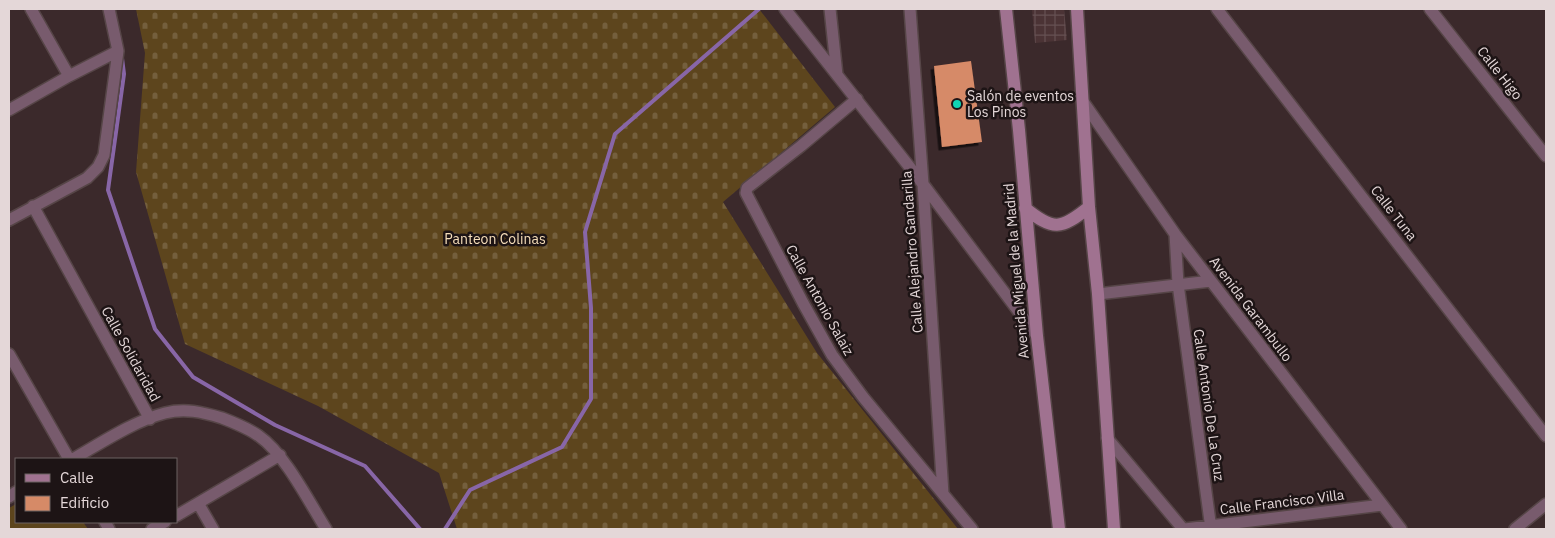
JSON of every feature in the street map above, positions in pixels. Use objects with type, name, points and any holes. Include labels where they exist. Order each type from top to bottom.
[{"type":"main road","name":"Avenida Miguel de la Madrid","points":[[1006,9],[1019,130],[1037,336],[1059,529]]},
{"type":"main road","points":[[1077,9],[1089,207],[1098,294],[1114,529]]},
{"type":"main road","points":[[1025,208],[1041,220],[1053,224],[1070,222],[1089,207]]},
{"type":"street","points":[[31,9],[69,76]]},
{"type":"street","points":[[9,220],[87,178],[98,167],[104,155],[118,51],[110,9]]},
{"type":"street","points":[[785,9],[923,184],[1037,336]]},
{"type":"street","points":[[830,9],[837,75]]},
{"type":"street","name":"Calle Alejandro Gandarilla","points":[[910,9],[943,494]]},
{"type":"street","name":"Calle Tuna","points":[[1217,9],[1546,436]]},
{"type":"street","name":"Calle Higo","points":[[1430,9],[1546,156]]},
{"type":"street","points":[[9,110],[118,51]]},
{"type":"street","name":"Calle Antonio Salaiz","points":[[857,99],[747,188],[746,193],[832,355],[863,397],[972,529]]},
{"type":"street","name":"Avenida Garambullo","points":[[1084,103],[1175,234],[1401,529]]},
{"type":"street","name":"Calle Solidaridad","points":[[32,206],[150,419],[181,410],[195,411],[237,423],[260,437],[280,455],[326,529]]},
{"type":"street","name":"Calle Antonio De La Cruz","points":[[1175,234],[1178,284],[1211,528]]},
{"type":"street","points":[[1098,294],[1211,282]]},
{"type":"street","points":[[9,354],[70,458]]},
{"type":"street","points":[[73,458],[150,419]]},
{"type":"street","points":[[1107,438],[1184,529]]},
{"type":"street","points":[[178,515],[280,455]]},
{"type":"street","points":[[198,503],[213,529]]},
{"type":"street","points":[[1515,529],[1546,504]]},
{"type":"street","name":"Calle Francisco Villa","points":[[1184,529],[1211,528],[1382,505]]},
{"type":"street","points":[[152,529],[163,523]]},
{"type":"shaded area","points":[[1032,9],[1064,9],[1067,40],[1035,43]]},
{"type":"green space","name":"Panteon Colinas","points":[[136,9],[759,9],[835,107],[723,202],[817,353],[958,529],[457,529],[439,473],[318,406],[185,344],[136,172],[145,53]]},
{"type":"green space","points":[[15,505],[15,523],[84,523],[88,529],[9,529],[9,508]]},
{"type":"building","name":"Salón de eventos Los Pinos","points":[[971,61],[982,142],[942,147],[934,66]]},
{"type":"waterway","points":[[445,529],[470,490],[562,447],[591,399],[591,308],[585,232],[615,134],[759,9]]},
{"type":"waterway","points":[[122,58],[124,74],[108,190],[155,329],[193,377],[275,425],[365,466],[420,529]]},
{"type":"place","name":"Salón de eventos Los Pinos","points":[[957,104]]}]
